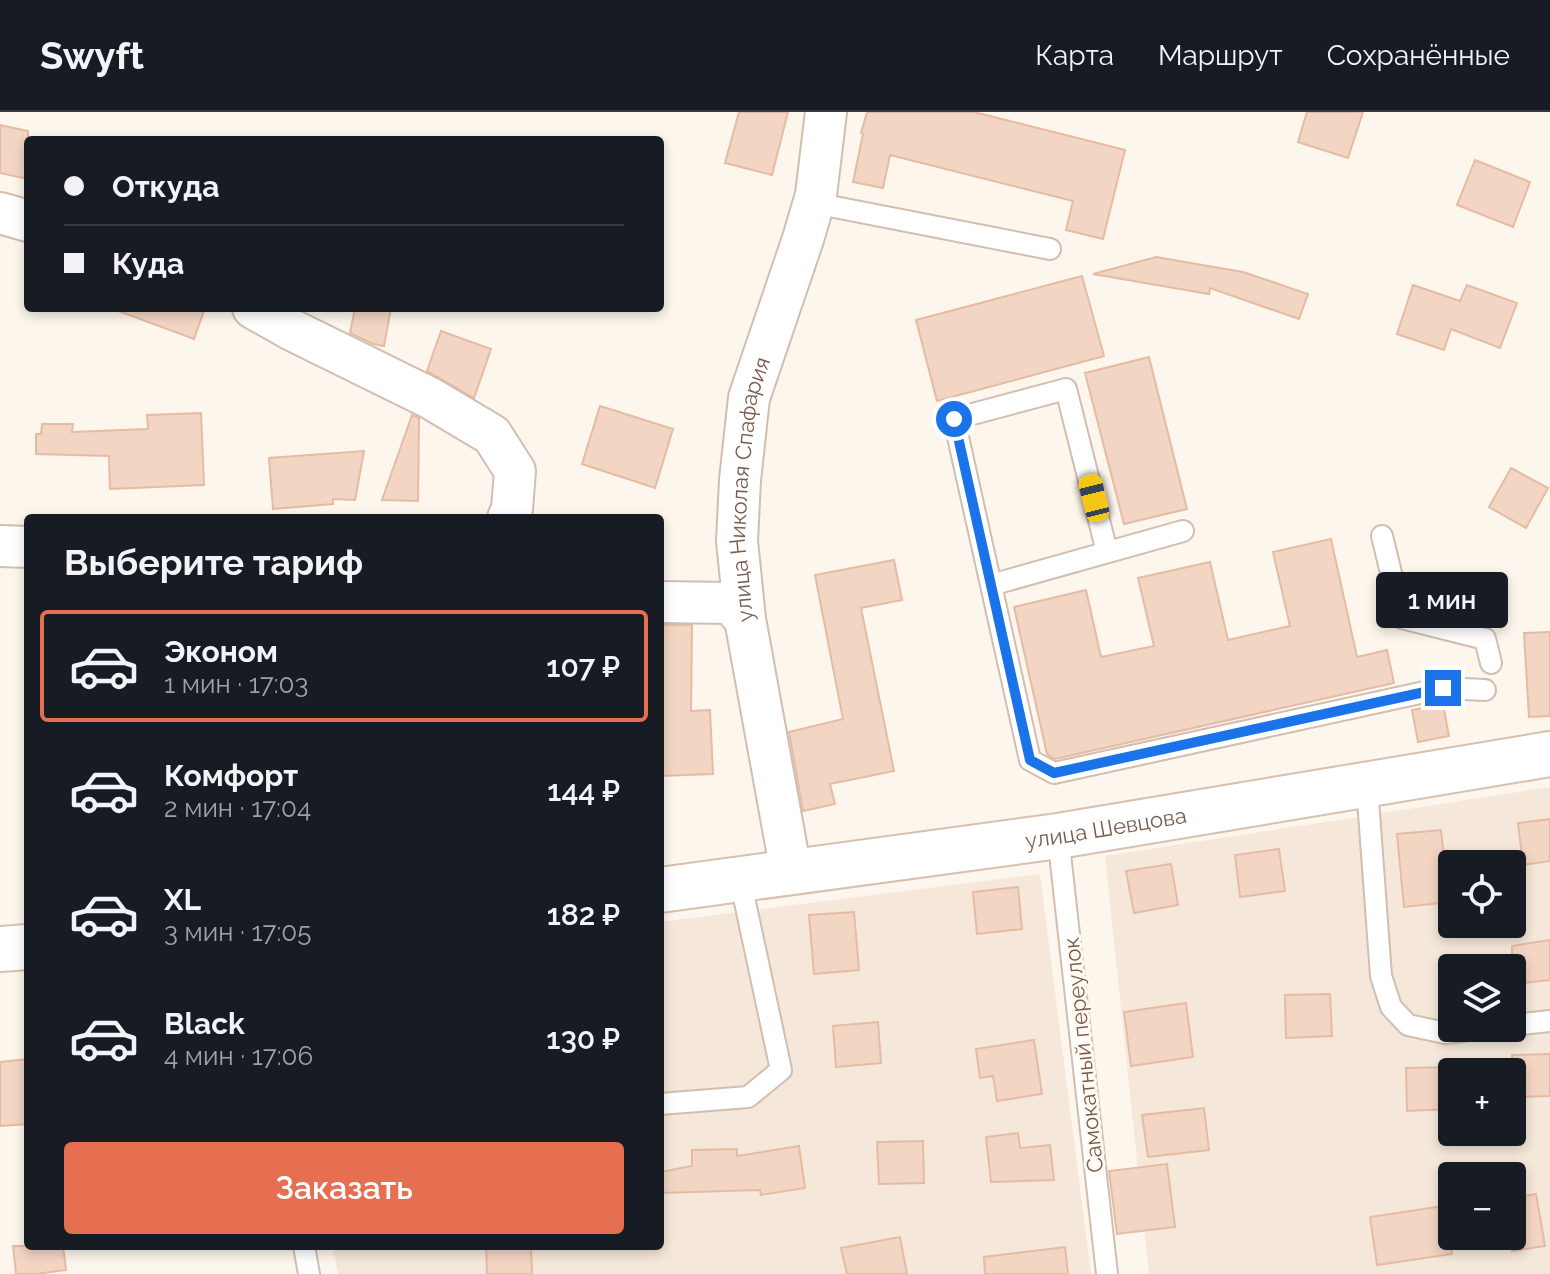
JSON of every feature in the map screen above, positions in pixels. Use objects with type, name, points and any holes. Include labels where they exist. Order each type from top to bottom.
[{"type":"main road","name":"улица Шевцова","points":[[664,889],[1058,836],[1550,754]]},
{"type":"main road","points":[[0,949],[24,947]]},
{"type":"street","name":"улица Николая Спафария","points":[[791,872],[745,619],[737,541],[749,398],[814,203],[826,112]]},
{"type":"street","points":[[0,213],[24,220]]},
{"type":"street","points":[[260,312],[430,398],[492,435],[515,471],[510,514]]},
{"type":"street","points":[[0,546],[24,547]]},
{"type":"street","points":[[664,602],[730,603],[745,619]]},
{"type":"lane","points":[[814,203],[1050,249]]},
{"type":"lane","points":[[1107,552],[1066,389],[954,419],[1030,760],[1054,773],[1443,688],[1485,690]]},
{"type":"lane","points":[[991,585],[1183,531]]},
{"type":"lane","points":[[1382,536],[1402,618],[1485,639],[1491,663]]},
{"type":"lane","points":[[1367,786],[1381,976],[1391,1007],[1408,1025],[1438,1031]]},
{"type":"lane","name":"Самокатный переулок","points":[[1058,836],[1107,1274]]},
{"type":"lane","points":[[664,1104],[748,1097],[781,1070],[740,879]]},
{"type":"lane","points":[[1526,1024],[1550,1021]]},
{"type":"lane","points":[[305,1250],[309,1274]]},
{"type":"shaded area","points":[[1550,787],[1550,1274],[1149,1274],[1105,856]]},
{"type":"shaded area","points":[[1040,874],[1091,1274],[338,1274],[334,1250],[664,1250],[664,921]]},
{"type":"building","points":[[739,112],[788,112],[772,175],[725,163]]},
{"type":"building","points":[[867,112],[974,112],[1125,150],[1103,239],[1066,230],[1073,201],[890,155],[883,188],[853,182]]},
{"type":"building","points":[[1307,112],[1363,112],[1348,158],[1298,142]]},
{"type":"building","points":[[0,125],[28,131],[28,136],[24,136],[24,178],[0,173]]},
{"type":"building","points":[[1475,160],[1530,182],[1513,227],[1457,205]]},
{"type":"building","points":[[1156,257],[1243,272],[1308,294],[1299,319],[1210,288],[1209,294],[1093,274]]},
{"type":"building","points":[[1082,276],[1104,356],[937,401],[916,320]]},
{"type":"building","points":[[1413,285],[1460,301],[1467,285],[1517,303],[1500,348],[1451,329],[1444,350],[1397,334]]},
{"type":"building","points":[[121,312],[204,312],[194,339]]},
{"type":"building","points":[[354,312],[390,312],[384,346],[350,333]]},
{"type":"building","points":[[441,331],[491,349],[474,398],[427,371]]},
{"type":"building","points":[[1149,357],[1187,509],[1124,524],[1085,373]]},
{"type":"building","points":[[600,406],[673,429],[655,488],[582,464]]},
{"type":"building","points":[[201,413],[204,485],[110,489],[109,456],[36,454],[36,434],[41,434],[42,424],[73,424],[72,432],[148,429],[147,415]]},
{"type":"building","points":[[412,415],[419,418],[418,501],[382,500]]},
{"type":"building","points":[[364,451],[355,500],[333,499],[333,504],[273,509],[269,458]]},
{"type":"building","points":[[1511,468],[1548,488],[1526,528],[1489,507]]},
{"type":"building","points":[[1331,539],[1357,657],[1387,650],[1394,683],[1055,759],[1047,754],[1014,607],[1086,590],[1101,657],[1154,646],[1138,578],[1210,562],[1228,640],[1290,626],[1273,552]]},
{"type":"building","points":[[894,560],[902,600],[861,608],[894,771],[830,784],[835,804],[803,811],[789,732],[843,719],[815,575]]},
{"type":"building","points":[[664,625],[692,625],[691,711],[710,710],[713,774],[664,776]]},
{"type":"building","points":[[1550,632],[1550,716],[1529,717],[1524,633]]},
{"type":"building","points":[[1443,704],[1449,736],[1418,742],[1412,710]]},
{"type":"building","points":[[1550,819],[1550,861],[1526,865],[1526,850],[1521,850],[1518,823]]},
{"type":"building","points":[[1441,830],[1443,850],[1438,850],[1438,903],[1404,907],[1397,834]]},
{"type":"building","points":[[1279,849],[1285,891],[1240,897],[1235,855]]},
{"type":"building","points":[[1171,864],[1178,905],[1134,913],[1126,871]]},
{"type":"building","points":[[1018,887],[1022,929],[977,934],[973,892]]},
{"type":"building","points":[[854,912],[859,970],[814,974],[809,915]]},
{"type":"building","points":[[1550,940],[1550,980],[1526,983],[1526,954],[1512,954],[1512,946]]},
{"type":"building","points":[[1330,994],[1332,1036],[1286,1038],[1285,995]]},
{"type":"building","points":[[1186,1003],[1193,1057],[1131,1066],[1124,1012]]},
{"type":"building","points":[[878,1022],[881,1063],[836,1067],[833,1026]]},
{"type":"building","points":[[1034,1040],[1042,1094],[997,1101],[993,1076],[980,1078],[976,1049]]},
{"type":"building","points":[[1550,1054],[1550,1096],[1526,1097],[1526,1058],[1512,1058],[1512,1055]]},
{"type":"building","points":[[24,1059],[24,1124],[0,1126],[0,1062]]},
{"type":"building","points":[[1438,1067],[1438,1110],[1407,1111],[1406,1068]]},
{"type":"building","points":[[1204,1108],[1209,1150],[1148,1157],[1142,1115]]},
{"type":"building","points":[[1018,1133],[1020,1148],[1050,1145],[1054,1180],[991,1182],[986,1137]]},
{"type":"building","points":[[923,1141],[924,1183],[879,1184],[877,1142]]},
{"type":"building","points":[[799,1146],[805,1188],[761,1195],[760,1190],[664,1193],[664,1171],[692,1166],[692,1150],[737,1149],[737,1156]]},
{"type":"building","points":[[1167,1164],[1175,1227],[1117,1234],[1109,1171]]},
{"type":"building","points":[[1536,1194],[1545,1246],[1526,1249],[1526,1196]]},
{"type":"building","points":[[1438,1207],[1438,1250],[1451,1250],[1452,1254],[1377,1265],[1370,1217]]},
{"type":"building","points":[[900,1237],[907,1274],[847,1274],[841,1248]]},
{"type":"building","points":[[13,1246],[24,1246],[24,1250],[64,1250],[66,1270],[16,1274]]},
{"type":"building","points":[[1065,1247],[1068,1274],[985,1274],[984,1257]]},
{"type":"building","points":[[486,1250],[531,1250],[532,1274],[487,1274]]},
{"type":"route","points":[[954,419],[1030,760],[1054,773],[1443,688]]}]
